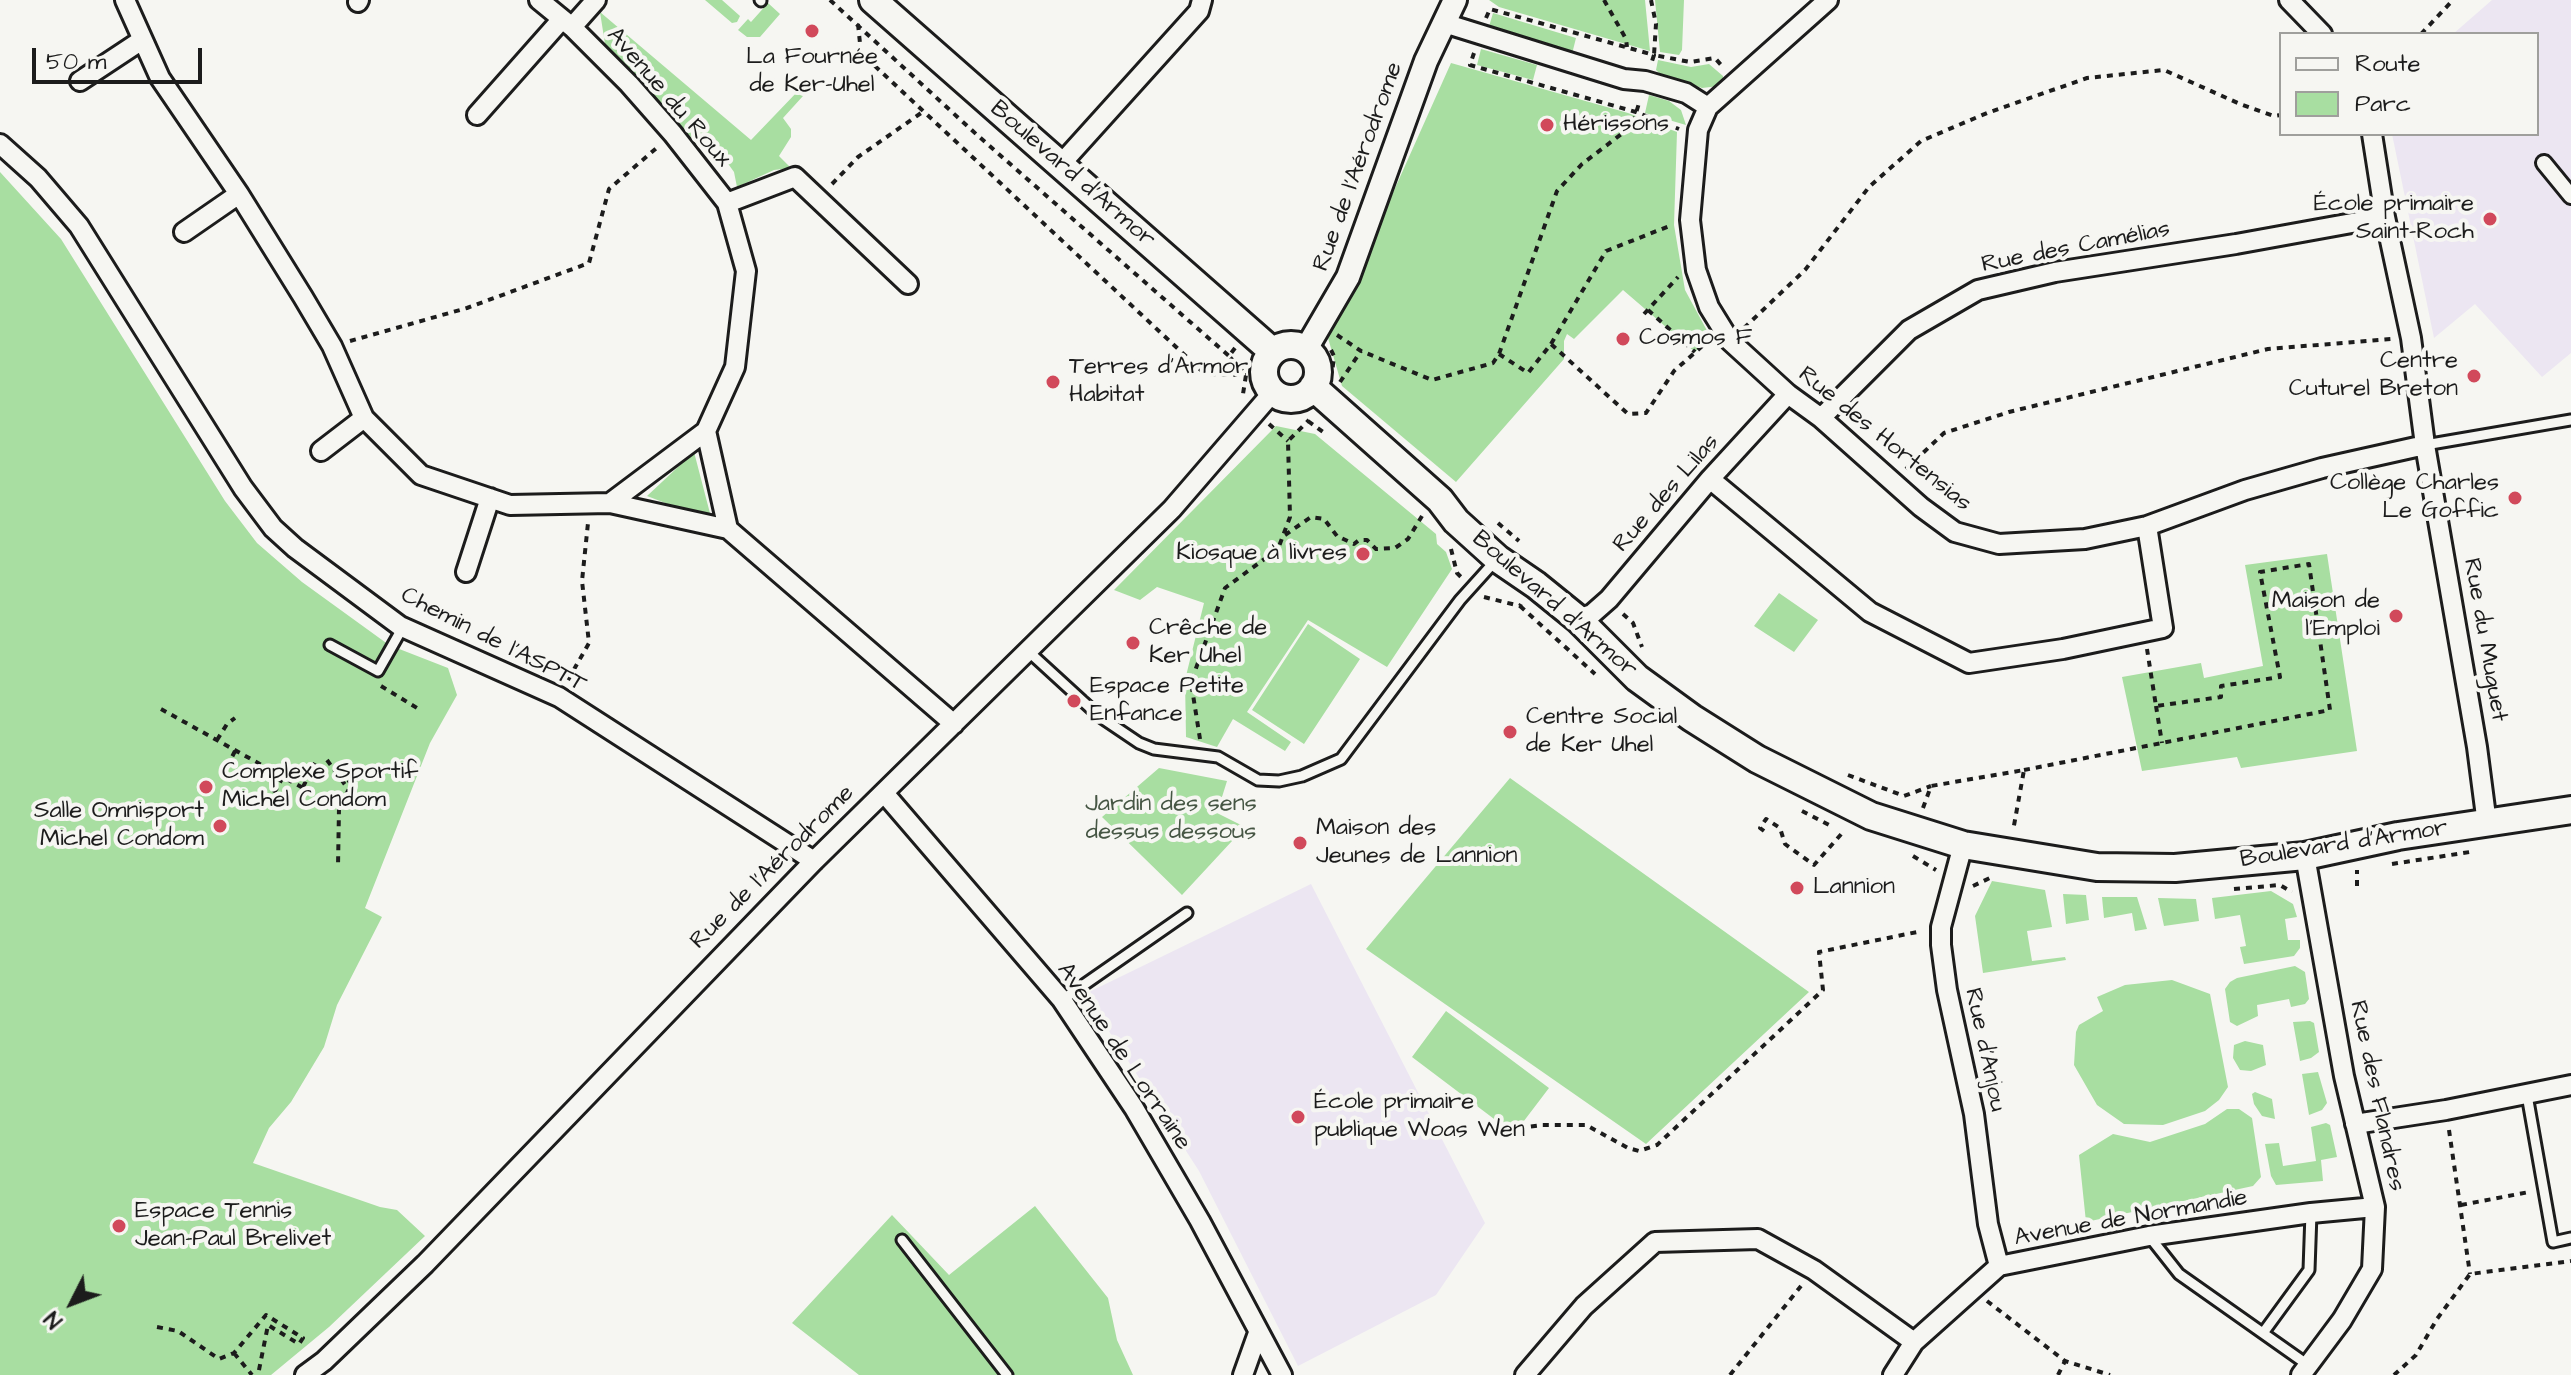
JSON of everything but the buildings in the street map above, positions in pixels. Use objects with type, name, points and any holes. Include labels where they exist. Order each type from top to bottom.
[{"type":"main road","name":"Boulevard d'Armor","points":[[873,0],[1272,351]]},
{"type":"main road","points":[[1289,344],[1306,349],[1317,363],[1320,393],[1298,398],[1281,397],[1273,392],[1264,376],[1263,367],[1272,351],[1289,344]]},
{"type":"main road","name":"Boulevard d'Armor","points":[[1320,393],[1440,500],[1456,521],[1498,559],[1578,619],[1637,678],[1757,759],[1871,816],[1963,845],[2097,867],[2175,868],[2305,856],[2398,836],[2571,810]]},
{"type":"street","points":[[125,0],[160,78],[239,194],[332,346],[364,418],[421,475],[510,505],[610,503],[728,529],[954,724]]},
{"type":"street","name":"Avenue du Roux","points":[[539,0],[629,84],[727,203],[746,271],[735,367],[706,431],[610,503]]},
{"type":"street","name":"Avenue du Roux","points":[[477,115],[567,23],[596,0]]},
{"type":"street","points":[[1061,164],[1199,11],[1202,0]]},
{"type":"street","name":"Rue de l'Aérodrome","points":[[1306,349],[1348,277],[1426,61],[1455,0]]},
{"type":"street","points":[[1444,23],[1624,79],[1645,81],[1686,93],[1708,107],[1828,0]]},
{"type":"street","points":[[2289,0],[2320,32]]},
{"type":"street","points":[[80,81],[142,40]]},
{"type":"street","name":"Rue des Hortensias","points":[[1708,107],[1698,130],[1690,220],[1696,270],[1709,307],[1726,334],[1788,394],[1821,418],[1955,532],[1999,544],[2085,539],[2147,526],[2296,475],[2425,445]]},
{"type":"street","name":"Rue du Muguet","points":[[2372,136],[2385,217],[2411,338],[2425,445],[2477,747],[2487,824]]},
{"type":"street","name":"Chemin de l'ASPTT","points":[[0,144],[38,178],[79,226],[243,488],[273,528],[315,564],[403,627],[559,697],[814,861]]},
{"type":"street","points":[[2544,163],[2571,196]]},
{"type":"street","points":[[727,203],[795,177],[908,284]]},
{"type":"street","points":[[184,232],[239,194]]},
{"type":"street","name":"Rue des Camélias","points":[[1821,418],[1909,330],[1978,290],[2055,272],[2385,217]]},
{"type":"street","name":"Rue de l'Aérodrome","points":[[305,1375],[324,1361],[425,1264],[814,861],[1172,509],[1273,392]]},
{"type":"street","name":"Rue des Lilas","points":[[1578,619],[1592,614],[1609,599],[1710,479],[1788,394]]},
{"type":"street","points":[[321,451],[364,418]]},
{"type":"street","points":[[706,431],[728,529]]},
{"type":"street","points":[[1710,479],[1870,612],[1969,663],[2063,649],[2163,628],[2147,526]]},
{"type":"street","points":[[466,572],[490,498]]},
{"type":"street","name":"Avenue de Lorraine","points":[[884,793],[1062,1000],[1134,1108],[1200,1221],[1282,1375]]},
{"type":"street","name":"Rue d'Anjou","points":[[1963,845],[1941,927],[1947,990],[1974,1114],[1988,1224],[1999,1266]]},
{"type":"street","name":"Rue des Flandres","points":[[2304,1370],[2342,1320],[2372,1269],[2375,1207],[2355,1124],[2305,856]]},
{"type":"street","points":[[2355,1124],[2571,1085]]},
{"type":"street","name":"Avenue de Normandie","points":[[1893,1375],[1914,1342],[1999,1266],[2149,1236],[2375,1207]]},
{"type":"street","points":[[1525,1375],[1584,1306],[1655,1242],[1758,1239],[1814,1270],[1914,1342]]},
{"type":"street","points":[[1243,1375],[1258,1333]]},
{"type":"lane","points":[[2425,445],[2571,420]]},
{"type":"lane","points":[[1028,651],[1099,716],[1126,735],[1154,749],[1225,759],[1258,780],[1279,781],[1302,776],[1341,759],[1460,600],[1498,559]]},
{"type":"lane","points":[[330,645],[378,671],[403,627]]},
{"type":"lane","points":[[1062,1000],[1187,913]]},
{"type":"lane","points":[[2527,1095],[2553,1242],[2571,1238]]},
{"type":"lane","points":[[2263,1333],[2309,1270],[2311,1213]]},
{"type":"lane","points":[[2149,1236],[2179,1274],[2263,1333],[2304,1370]]},
{"type":"lane","points":[[902,1240],[1007,1375]]},
{"type":"path","points":[[830,0],[976,134],[1229,356]]},
{"type":"path","points":[[1604,0],[1626,39],[1627,47]]},
{"type":"path","points":[[1321,326],[1361,351],[1432,380],[1493,363],[1499,354],[1557,191],[1582,164],[1632,126],[1654,55],[1656,24],[1651,0]]},
{"type":"path","points":[[2423,32],[2453,0]]},
{"type":"path","points":[[1684,131],[1636,112],[1470,65],[1490,9],[1654,55],[1690,62],[1715,58],[1738,82]]},
{"type":"path","points":[[858,24],[861,53],[1205,374],[1246,375]]},
{"type":"path","points":[[1551,344],[1628,414],[1646,413],[1674,371],[1695,352],[1726,334],[1805,270],[1869,187],[1921,141],[1987,113],[2087,78],[2164,70],[2240,104],[2279,115]]},
{"type":"path","points":[[818,199],[858,157],[924,111]]},
{"type":"path","points":[[332,346],[467,308],[589,263],[609,189],[673,134]]},
{"type":"path","points":[[1499,354],[1528,373],[1551,344],[1606,251],[1690,220]]},
{"type":"path","points":[[1695,352],[1646,312],[1679,275],[1696,270]]},
{"type":"path","points":[[1893,482],[1944,433],[2009,412],[2268,349],[2411,338]]},
{"type":"path","points":[[1202,754],[1191,682],[1225,588],[1278,549],[1290,517],[1288,441],[1308,421],[1320,393],[1361,351]]},
{"type":"path","points":[[1308,421],[1330,437]]},
{"type":"path","points":[[559,697],[589,643],[582,581],[589,505]]},
{"type":"path","points":[[1283,536],[1311,517],[1324,519],[1337,536],[1354,544],[1367,540],[1376,549],[1395,548],[1408,539],[1422,516],[1431,524]]},
{"type":"path","points":[[1449,540],[1457,573],[1485,598],[1520,606],[1597,675]]},
{"type":"path","points":[[1838,771],[1904,796],[1931,786],[2330,710],[2309,564],[2260,572],[2280,677],[2221,686],[2221,697],[2156,706]]},
{"type":"path","points":[[1520,606],[1536,585]]},
{"type":"path","points":[[1609,599],[1633,623],[1644,651]]},
{"type":"path","points":[[2145,632],[2162,743]]},
{"type":"path","points":[[373,681],[417,708]]},
{"type":"path","points":[[161,709],[339,808]]},
{"type":"path","points":[[217,740],[235,718]]},
{"type":"path","points":[[227,767],[236,750]]},
{"type":"path","points":[[327,760],[346,786],[361,766],[339,808],[338,867]]},
{"type":"path","points":[[303,787],[315,763]]},
{"type":"path","points":[[2010,853],[2024,770]]},
{"type":"path","points":[[274,793],[283,777]]},
{"type":"path","points":[[1931,786],[1909,854],[1953,880],[1973,886],[1995,876]]},
{"type":"path","points":[[1791,804],[1818,820],[1856,836]]},
{"type":"path","points":[[1764,831],[1760,828],[1766,819],[1780,828],[1785,844],[1814,865],[1844,831]]},
{"type":"path","points":[[2383,866],[2474,851]]},
{"type":"path","points":[[2346,871],[2370,867]]},
{"type":"path","points":[[2224,889],[2280,885],[2293,893],[2312,897]]},
{"type":"path","points":[[1519,1128],[1586,1125],[1628,1148],[1639,1151],[1657,1145],[1823,990],[1819,952],[1941,927]]},
{"type":"path","points":[[2394,1375],[2416,1355],[2437,1319],[2470,1274],[2446,1110]]},
{"type":"path","points":[[2461,1205],[2543,1190]]},
{"type":"path","points":[[2470,1274],[2571,1261]]},
{"type":"path","points":[[1730,1375],[1814,1270]]},
{"type":"path","points":[[1972,1289],[2065,1361],[2110,1375]]},
{"type":"path","points":[[157,1327],[178,1331],[219,1359],[234,1353],[266,1315],[303,1338],[299,1344],[268,1325],[258,1375]]},
{"type":"path","points":[[234,1353],[252,1375]]},
{"type":"path","points":[[2058,1375],[2065,1361]]},
{"type":"shaded area","name":"École primaire Saint-Roch","points":[[2492,0],[2571,0],[2571,353],[2542,377],[2475,304],[2434,338],[2392,136],[2539,136],[2539,32],[2455,32]]},
{"type":"shaded area","name":"École primaire publique Woas Wen","points":[[1311,884],[1485,1223],[1436,1295],[1298,1366],[1199,1171],[1085,994]]},
{"type":"green space","points":[[705,0],[722,0],[740,16],[737,22],[732,23]]},
{"type":"green space","points":[[1489,0],[1645,0],[1650,51],[1499,7]]},
{"type":"green space","points":[[1655,0],[1684,0],[1682,50],[1679,55],[1660,52]]},
{"type":"green space","points":[[768,3],[780,14],[760,37],[747,37],[738,30],[748,19],[751,22]]},
{"type":"green space","points":[[600,12],[751,140],[798,91],[803,96],[783,118],[791,129],[791,137],[779,156],[791,168],[774,170],[737,187],[734,172],[711,140],[699,146],[605,44]]},
{"type":"green space","points":[[1493,13],[1576,38],[1572,54],[1488,30]]},
{"type":"green space","points":[[1481,49],[1537,65],[1533,80],[1477,65]]},
{"type":"green space","points":[[1658,60],[1691,67],[1709,64],[1723,76],[1723,81],[1719,86],[1702,88],[1660,74],[1656,70]]},
{"type":"green space","points":[[1451,63],[1628,113],[1677,132],[1674,225],[1685,290],[1711,338],[1695,352],[1623,290],[1574,339],[1567,334],[1564,359],[1456,482],[1342,386],[1328,338]]},
{"type":"green space","points":[[1649,95],[1669,101],[1681,110],[1686,125],[1645,113]]},
{"type":"green space","name":"Complexe Sportif Michel Condom","points":[[0,172],[61,239],[225,501],[257,543],[302,582],[389,645],[448,668],[457,695],[430,743],[365,908],[382,917],[337,1005],[324,1047],[291,1102],[269,1128],[253,1163],[380,1207],[397,1210],[425,1236],[329,1327],[271,1375],[0,1375]]},
{"type":"green space","points":[[1276,426],[1315,434],[1436,534],[1437,544],[1446,552],[1452,569],[1387,667],[1308,620],[1247,712],[1291,742],[1285,751],[1233,719],[1217,747],[1186,737],[1185,680],[1204,603],[1157,587],[1140,600],[1114,590]]},
{"type":"green space","points":[[694,452],[712,521],[647,496]]},
{"type":"green space","points":[[2327,554],[2357,751],[2241,768],[2237,757],[2142,771],[2122,677],[2201,663],[2204,678],[2263,666],[2245,565]]},
{"type":"green space","points":[[1779,593],[1818,620],[1794,652],[1754,626]]},
{"type":"green space","points":[[1308,624],[1360,659],[1304,744],[1252,710]]},
{"type":"green space","name":"Jardin des sens dessus dessous","points":[[1159,768],[1227,781],[1217,813],[1245,827],[1182,895],[1102,817]]},
{"type":"green space","points":[[1510,778],[1809,992],[1646,1144],[1366,949]]},
{"type":"green space","points":[[1992,881],[2045,890],[2052,927],[2027,931],[2032,961],[2065,957],[2066,960],[1983,973],[1975,916]]},
{"type":"green space","points":[[2271,891],[2293,904],[2297,917],[2285,919],[2288,940],[2300,940],[2300,948],[2294,956],[2244,964],[2240,947],[2246,946],[2240,915],[2215,919],[2212,898]]},
{"type":"green space","points":[[2063,894],[2086,895],[2089,920],[2066,924]]},
{"type":"green space","points":[[2102,897],[2137,897],[2147,929],[2135,931],[2132,913],[2104,918]]},
{"type":"green space","points":[[2158,898],[2196,899],[2199,921],[2164,926]]},
{"type":"green space","points":[[2295,966],[2305,972],[2309,999],[2305,1004],[2291,1007],[2289,999],[2257,1005],[2258,1016],[2237,1026],[2230,1022],[2225,989],[2230,982]]},
{"type":"green space","points":[[2172,980],[2210,994],[2228,1087],[2219,1100],[2205,1111],[2163,1125],[2124,1124],[2097,1105],[2074,1065],[2076,1032],[2079,1025],[2103,1011],[2097,997],[2125,985]]},
{"type":"green space","points":[[1446,1011],[1549,1088],[1514,1134],[1412,1057]]},
{"type":"green space","points":[[2293,1022],[2314,1023],[2319,1052],[2300,1061]]},
{"type":"green space","points":[[2245,1041],[2263,1045],[2266,1065],[2251,1071],[2240,1070],[2233,1058],[2234,1045]]},
{"type":"green space","points":[[2318,1072],[2327,1103],[2322,1110],[2309,1115],[2302,1074]]},
{"type":"green space","points":[[2255,1092],[2272,1099],[2275,1119],[2262,1116],[2254,1104],[2252,1094]]},
{"type":"green space","points":[[2227,1109],[2239,1109],[2252,1118],[2261,1177],[2253,1186],[2086,1222],[2079,1155],[2113,1134],[2150,1142],[2205,1124]]},
{"type":"green space","points":[[2326,1123],[2330,1125],[2337,1157],[2321,1160],[2323,1181],[2276,1185],[2271,1176],[2265,1144],[2279,1143],[2283,1166],[2316,1161],[2311,1127]]},
{"type":"green space","points":[[1035,1206],[1108,1298],[1117,1340],[1133,1375],[859,1375],[792,1323],[892,1215],[949,1275]]},
{"type":"place","name":"La Fournée de Ker-Uhel","points":[[812,31]]},
{"type":"place","name":"Hérissons","points":[[1547,125]]},
{"type":"place","name":"École primaire Saint-Roch","points":[[2490,219]]},
{"type":"place","name":"Cosmos F","points":[[1623,339]]},
{"type":"place","name":"Centre Cuturel Breton","points":[[2474,376]]},
{"type":"place","name":"Terres d'Armor Habitat","points":[[1053,382]]},
{"type":"place","name":"Collège Charles Le Goffic","points":[[2515,498]]},
{"type":"place","name":"Kiosque à livres","points":[[1363,554]]},
{"type":"place","name":"Maison de l'Emploi","points":[[2396,616]]},
{"type":"place","name":"Crêche de Ker Uhel","points":[[1133,643]]},
{"type":"place","name":"Espace Petite Enfance","points":[[1074,701]]},
{"type":"place","name":"Centre Social de Ker Uhel","points":[[1510,732]]},
{"type":"place","name":"Complexe Sportif Michel Condom","points":[[206,787]]},
{"type":"place","name":"Salle Omnisport Michel Condom","points":[[220,826]]},
{"type":"place","name":"Maison des Jeunes de Lannion","points":[[1300,843]]},
{"type":"place","name":"Lannion","points":[[1797,888]]},
{"type":"place","name":"École primaire publique Woas Wen","points":[[1298,1117]]},
{"type":"place","name":"Espace Tennis Jean-Paul Brelivet","points":[[119,1226]]}]
